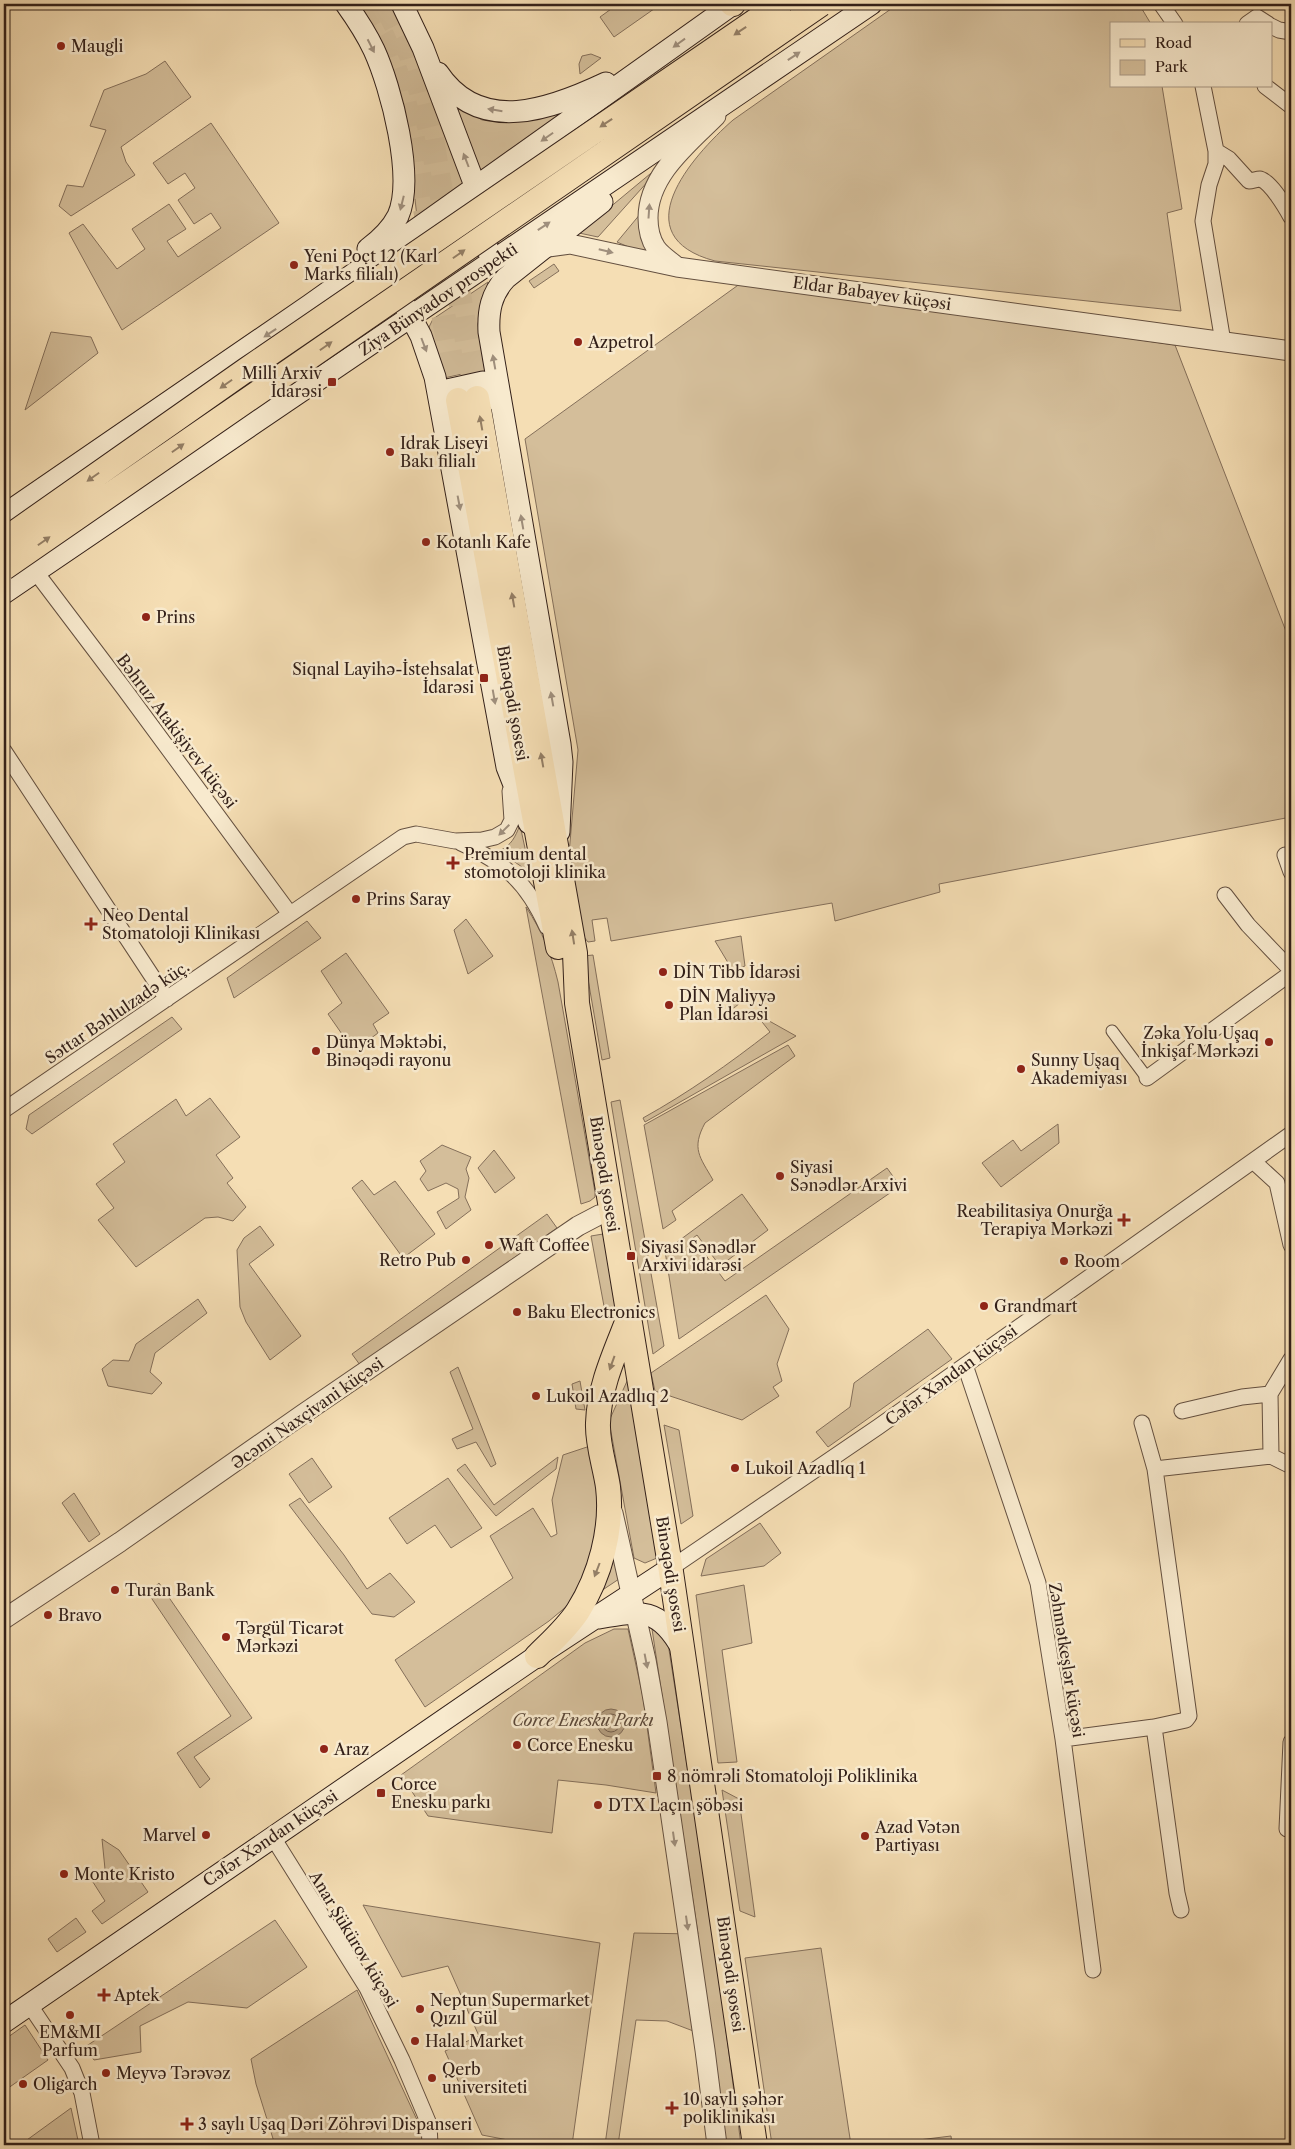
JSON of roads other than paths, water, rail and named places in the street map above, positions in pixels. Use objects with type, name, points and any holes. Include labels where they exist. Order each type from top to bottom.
[{"type":"main road","points":[[310,305],[335,275],[382,238],[393,225],[404,197],[403,162],[398,130],[388,91],[374,50],[346,4]]},
{"type":"main road","points":[[396,292],[403,297],[420,300],[444,292],[461,283],[480,261],[488,242],[487,218],[476,187],[423,48],[402,4]]},
{"type":"main road","points":[[4,514],[310,305],[732,4]]},
{"type":"main road","points":[[4,540],[246,370],[780,4]]},
{"type":"main road","name":"Ziya Bünyadov prospekti","points":[[4,568],[821,4]]},
{"type":"main road","name":"Ziya Bünyadov prospekti","points":[[4,593],[871,4]]},
{"type":"main road","points":[[423,48],[450,89],[467,101],[495,111],[514,112],[556,105],[656,60]]},
{"type":"main road","points":[[549,853],[562,762],[489,332],[490,304],[494,294],[506,278],[738,94]]},
{"type":"main road","points":[[440,212],[462,204],[472,207],[481,220],[488,242]]},
{"type":"main road","points":[[417,229],[401,244],[390,260],[387,275],[412,317],[430,361],[444,421],[507,767],[549,853]]},
{"type":"main road","points":[[310,305],[330,296],[353,293],[368,305],[374,316],[373,325],[368,337],[340,366]]},
{"type":"main road","points":[[444,421],[443,398],[447,390],[483,382],[491,385],[502,411]]},
{"type":"main road","name":"Binəqədi şosesi","points":[[468,399],[549,853],[559,953],[577,1003]]},
{"type":"main road","name":"Binəqədi şosesi","points":[[549,853],[575,953],[577,1003],[629,1317],[662,1574],[683,1652],[755,2145]]},
{"type":"main road","points":[[537,1656],[564,1630],[577,1612],[594,1577],[605,1543],[608,1488],[599,1437],[600,1404],[609,1371],[629,1317]]},
{"type":"main road","name":"Cəfər Xəndan küçəsi","points":[[4,2022],[272,1836],[591,1620],[633,1604],[662,1574]]},
{"type":"main road","points":[[633,1604],[661,1620],[672,1632],[683,1652]]},
{"type":"street","points":[[1161,4],[1174,22]]},
{"type":"street","points":[[1272,26],[1291,32]]},
{"type":"street","points":[[1204,88],[1216,151],[1216,164],[1209,185],[1203,221],[1223,342]]},
{"type":"street","points":[[1268,88],[1291,106]]},
{"type":"street","points":[[677,266],[657,249],[651,238],[648,213],[655,184],[686,146],[738,94]]},
{"type":"street","points":[[1216,151],[1229,158],[1249,181],[1263,180],[1278,195],[1291,217]]},
{"type":"street","name":"Eldar Babayev küçəsi","points":[[461,283],[529,251],[548,246],[570,244],[677,266],[1291,350]]},
{"type":"street","name":"Bəhruz Atakişiyev küçəsi","points":[[35,571],[136,704],[290,914]]},
{"type":"street","points":[[4,751],[167,999]]},
{"type":"street","points":[[455,841],[482,840],[495,837],[507,830],[513,812],[507,767]]},
{"type":"street","name":"Səttar Bəhlulzadə küç.","points":[[4,1110],[404,837],[416,834],[455,841]]},
{"type":"street","points":[[455,841],[491,857],[516,876],[532,896],[559,953]]},
{"type":"street","points":[[1285,855],[1291,872]]},
{"type":"street","points":[[1112,1031],[1147,1078],[1291,971],[1248,925],[1225,895]]},
{"type":"street","name":"Cəfər Xəndan küçəsi","points":[[662,1574],[878,1427],[1291,1134]]},
{"type":"street","points":[[1253,1161],[1277,1183],[1291,1245]]},
{"type":"street","name":"Əcəmi Naxçivani küçəsi","points":[[4,1619],[120,1542],[578,1226],[598,1215],[612,1213]]},
{"type":"street","points":[[1271,1456],[1270,1394],[1291,1359]]},
{"type":"street","name":"Zəhmətkeşlər küçəsi","points":[[965,1365],[1038,1583],[1063,1739],[1094,1970]]},
{"type":"street","points":[[1182,1411],[1242,1397],[1270,1394]]},
{"type":"street","points":[[1063,1739],[1154,1727],[1186,1720],[1189,1716],[1155,1469],[1142,1423]]},
{"type":"street","points":[[1155,1469],[1271,1456],[1291,1466]]},
{"type":"street","points":[[608,1488],[646,1660],[657,1722],[706,2050],[718,2145]]},
{"type":"street","points":[[624,1564],[635,1577],[645,1580],[662,1574]]},
{"type":"street","points":[[1154,1727],[1181,1910]]},
{"type":"street","points":[[1287,1829],[1291,1742]]},
{"type":"street","name":"Anar Şükürov küçəsi","points":[[272,1836],[367,1988],[402,2060],[429,2124],[431,2133],[430,2145]]},
{"type":"street","points":[[29,2004],[72,2068],[82,2093],[92,2145]]},
{"type":"water","points":[[611,1709],[621,1713],[625,1723],[621,1733],[611,1737],[601,1733],[597,1723],[601,1713]]},
{"type":"tunnel","points":[[364,4],[384,39],[400,83],[413,139],[458,400]]},
{"type":"tunnel","points":[[385,4],[411,55],[431,134],[477,398]]},
{"type":"place","name":"Maugli","points":[[61,46]]},
{"type":"place","name":"Yeni Poçt 12 (Karl Marks filialı)","points":[[294,265]]},
{"type":"place","name":"Azpetrol","points":[[578,342]]},
{"type":"place","name":"Milli Arxiv İdarəsi","points":[[332,382]]},
{"type":"place","name":"Idrak Liseyi Bakı filialı","points":[[390,452]]},
{"type":"place","name":"Kotanlı Kafe","points":[[426,542]]},
{"type":"place","name":"Prins","points":[[146,617]]},
{"type":"place","name":"Siqnal Layihə-İstehsalat İdarəsi","points":[[484,678]]},
{"type":"place","name":"Premium dental stomotoloji klinika","points":[[453,863]]},
{"type":"place","name":"Prins Saray","points":[[356,899]]},
{"type":"place","name":"Neo Dental Stomatoloji Klinikası","points":[[91,924]]},
{"type":"place","name":"DİN Tibb İdarəsi","points":[[663,972]]},
{"type":"place","name":"DİN Maliyyə Plan İdarəsi","points":[[669,1005]]},
{"type":"place","name":"Zəka Yolu Uşaq İnkişaf Mərkəzi","points":[[1269,1042]]},
{"type":"place","name":"Dünya Məktəbi, Binəqədi rayonu","points":[[316,1051]]},
{"type":"place","name":"Sunny Uşaq Akademiyası","points":[[1021,1069]]},
{"type":"place","name":"Siyasi Sənədlər Arxivi","points":[[780,1176]]},
{"type":"place","name":"Reabilitasiya Onurğa Terapiya Mərkəzi","points":[[1124,1220]]},
{"type":"place","name":"Waft Coffee","points":[[489,1245]]},
{"type":"place","name":"Siyasi Sənədlər Arxivi idarəsi","points":[[631,1256]]},
{"type":"place","name":"Retro Pub","points":[[466,1260]]},
{"type":"place","name":"Room","points":[[1064,1261]]},
{"type":"place","name":"Grandmart","points":[[984,1306]]},
{"type":"place","name":"Baku Electronics","points":[[517,1312]]},
{"type":"place","name":"Lukoil Azadlıq 2","points":[[536,1396]]},
{"type":"place","name":"Lukoil Azadlıq 1","points":[[735,1468]]},
{"type":"place","name":"Turan Bank","points":[[115,1590]]},
{"type":"place","name":"Bravo","points":[[48,1615]]},
{"type":"place","name":"Tərgül Ticarət Mərkəzi","points":[[226,1637]]},
{"type":"place","name":"Corce Enesku","points":[[517,1745]]},
{"type":"place","name":"Araz","points":[[324,1749]]},
{"type":"place","name":"8 nömrəli Stomatoloji Poliklinika","points":[[657,1776]]},
{"type":"place","name":"Corce Enesku parkı","points":[[381,1793]]},
{"type":"place","name":"DTX Laçın şöbəsi","points":[[598,1805]]},
{"type":"place","name":"Marvel","points":[[206,1835]]},
{"type":"place","name":"Azad Vətən Partiyası","points":[[865,1836]]},
{"type":"place","name":"Monte Kristo","points":[[64,1874]]},
{"type":"place","name":"Aptek","points":[[104,1995]]},
{"type":"place","name":"Neptun Supermarket Qızıl Gül","points":[[420,2009]]},
{"type":"place","name":"EM&MI Parfum","points":[[70,2015]]},
{"type":"place","name":"Halal Market","points":[[415,2041]]},
{"type":"place","name":"Meyvə Tərəvəz","points":[[106,2073]]},
{"type":"place","name":"Qerb universiteti","points":[[432,2078]]},
{"type":"place","name":"Oligarch","points":[[23,2084]]},
{"type":"place","name":"10 saylı şəhər poliklinikası","points":[[672,2108]]},
{"type":"place","name":"3 saylı Uşaq Dəri Zöhrəvi Dispanseri","points":[[187,2124]]},
{"type":"park label","name":"Corce Enesku Parkı","points":[[583,1720]]}]
